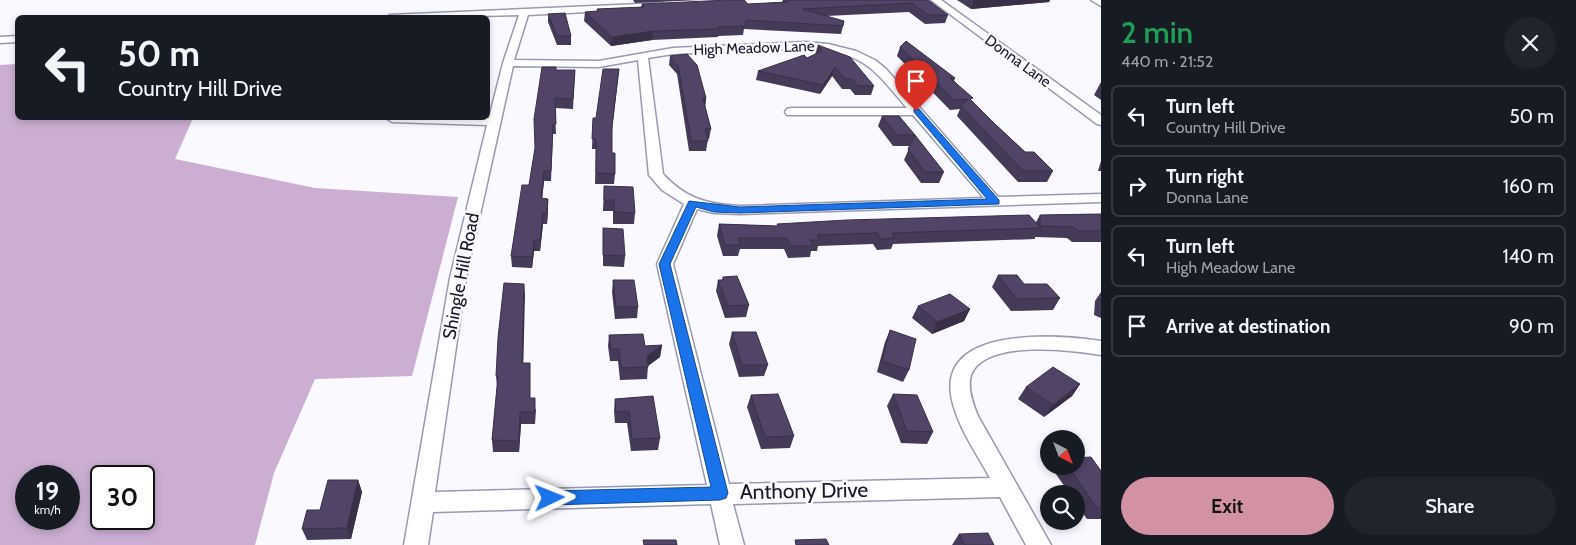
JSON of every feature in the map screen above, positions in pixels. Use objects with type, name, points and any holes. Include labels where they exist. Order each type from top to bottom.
[{"type":"street","points":[[719,4],[806,0]]},
{"type":"street","name":"Donna Lane","points":[[935,0],[1101,121]]},
{"type":"street","points":[[1095,0],[1101,3]]},
{"type":"street","points":[[448,15],[525,11],[602,4],[672,5]]},
{"type":"street","name":"Shingle Hill Road","points":[[416,545],[458,278],[508,63],[525,11]]},
{"type":"street","points":[[0,40],[15,39]]},
{"type":"street","name":"High Meadow Lane","points":[[508,63],[599,64],[673,51],[805,45],[841,50],[862,57],[877,66],[995,202]]},
{"type":"street","points":[[643,56],[656,175],[666,187],[692,203],[714,208],[740,210],[1101,198]]},
{"type":"street","points":[[791,112],[916,111]]},
{"type":"street","points":[[443,120],[494,122]]},
{"type":"street","points":[[692,203],[665,264],[732,545]]},
{"type":"street","points":[[1040,545],[1005,487],[968,418],[961,400],[963,371],[983,353],[1013,345],[1066,343],[1101,348]]},
{"type":"street","name":"Anthony Drive","points":[[423,502],[1005,487]]},
{"type":"shaded area","points":[[15,64],[15,120],[192,120],[175,159],[315,188],[458,197],[412,376],[315,379],[274,473],[255,545],[0,545],[0,65]]},
{"type":"building","points":[[744,0],[748,4],[788,2],[786,0],[928,0],[948,15],[928,15],[912,3],[802,9],[844,21],[843,26],[746,20],[745,26],[718,27],[719,29],[653,31],[612,37],[585,12],[598,11],[597,9],[644,7],[642,4]]},
{"type":"building","points":[[565,13],[571,36],[557,36],[548,14]]},
{"type":"building","points":[[906,41],[955,78],[950,78],[973,98],[970,99],[995,124],[1025,152],[1034,152],[1053,171],[1023,171],[961,106],[968,99],[954,100],[900,47]]},
{"type":"building","points":[[818,45],[850,57],[874,86],[858,86],[852,79],[845,79],[835,67],[823,85],[758,71],[804,55],[807,58],[822,51]]},
{"type":"building","points":[[687,54],[697,65],[706,98],[703,99],[711,129],[705,129],[708,141],[691,141],[678,65],[670,56]]},
{"type":"building","points":[[542,67],[556,67],[556,70],[575,70],[573,99],[555,98],[556,124],[553,124],[551,171],[544,171],[541,198],[548,199],[547,213],[543,213],[540,240],[534,240],[532,257],[511,256],[522,185],[529,185],[535,148],[534,119]]},
{"type":"building","points":[[603,69],[619,69],[612,126],[612,153],[615,153],[615,174],[596,173],[596,139],[592,139],[593,118],[596,118]]},
{"type":"building","points":[[882,116],[899,116],[915,135],[897,135]]},
{"type":"building","points":[[915,135],[944,172],[925,172],[908,149]]},
{"type":"building","points":[[604,186],[633,187],[635,213],[614,212],[614,200],[604,200]]},
{"type":"building","points":[[1101,214],[1101,231],[1079,231],[1074,227],[1040,226],[1040,215]]},
{"type":"building","points":[[1029,215],[1041,228],[892,233],[895,238],[881,239],[877,233],[817,235],[820,240],[810,240],[813,246],[791,246],[787,238],[738,238],[741,245],[725,245],[719,224],[778,226],[777,224],[847,220]]},
{"type":"building","points":[[603,228],[623,229],[625,256],[603,255]]},
{"type":"building","points":[[998,275],[1017,275],[1024,284],[1047,284],[1060,298],[1017,299]]},
{"type":"building","points":[[737,276],[749,305],[728,306],[718,280],[723,280],[723,277]]},
{"type":"building","points":[[613,280],[634,280],[638,307],[616,307]]},
{"type":"building","points":[[504,283],[524,284],[522,363],[530,363],[530,398],[535,398],[535,412],[520,412],[519,441],[492,440],[498,376],[496,376],[498,338]]},
{"type":"building","points":[[950,294],[970,309],[937,322],[918,306]]},
{"type":"building","points":[[890,330],[916,339],[909,370],[882,361]]},
{"type":"building","points":[[732,332],[756,332],[768,365],[742,365]]},
{"type":"building","points":[[643,334],[645,346],[662,345],[647,356],[648,367],[621,368],[619,349],[611,349],[609,335]]},
{"type":"building","points":[[1053,367],[1080,384],[1053,405],[1026,387]]},
{"type":"building","points":[[778,394],[794,436],[765,437],[751,395]]},
{"type":"building","points":[[893,394],[917,395],[933,432],[907,431]]},
{"type":"building","points":[[653,396],[660,438],[632,439],[629,411],[616,412],[615,399]]},
{"type":"building","points":[[1085,457],[1091,457],[1101,471],[1101,507],[1097,508],[1085,491],[1085,485],[1081,485],[1074,475],[1085,475]]},
{"type":"building","points":[[328,480],[358,480],[347,528],[302,529],[307,510],[320,510]]},
{"type":"building","points":[[988,533],[994,545],[965,545],[959,534]]},
{"type":"building","points":[[826,539],[829,545],[796,545],[795,540]]},
{"type":"building","points":[[643,540],[676,540],[677,545],[644,545]]},
{"type":"route","points":[[550,498],[720,493],[665,264],[692,203],[714,208],[740,210],[995,202],[916,111]]}]
